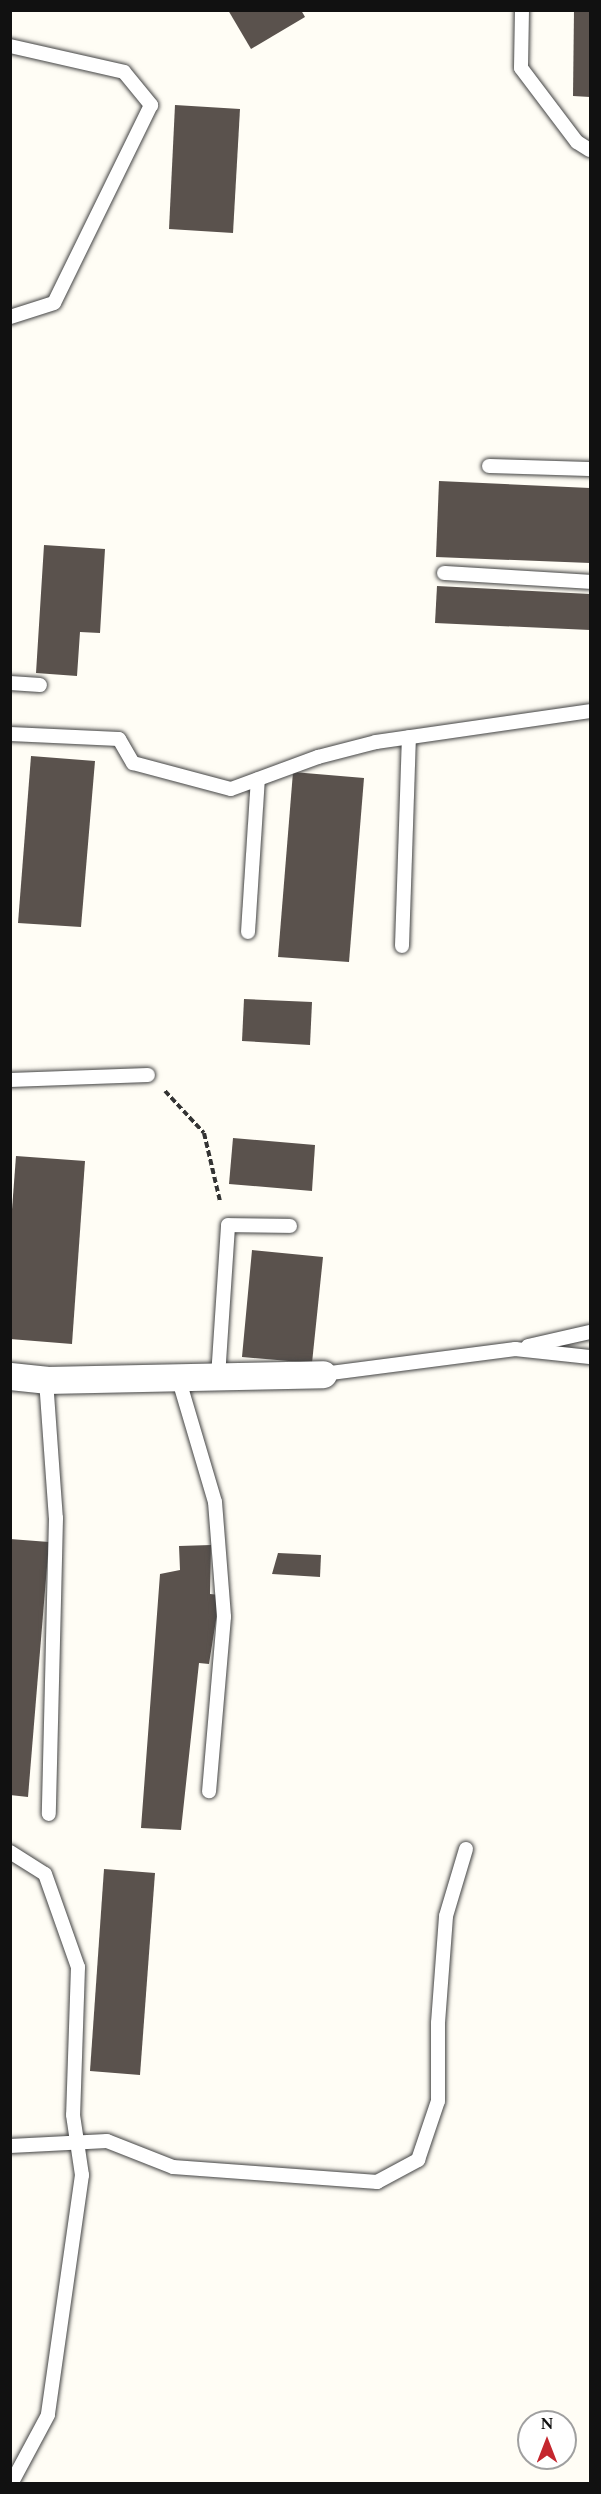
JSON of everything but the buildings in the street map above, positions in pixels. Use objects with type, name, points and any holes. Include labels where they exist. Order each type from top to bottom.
[{"type":"street","points":[[10,1376],[46,1380],[322,1374]]},
{"type":"lane","points":[[522,10],[521,68],[577,142],[591,150]]},
{"type":"lane","points":[[10,46],[124,72],[151,105],[54,303],[10,317]]},
{"type":"lane","points":[[489,466],[591,469]]},
{"type":"lane","points":[[444,573],[591,582]]},
{"type":"lane","points":[[10,683],[40,685]]},
{"type":"lane","points":[[10,734],[119,739],[133,762],[231,789],[318,757],[409,737],[591,711]]},
{"type":"lane","points":[[402,946],[409,737]]},
{"type":"lane","points":[[248,932],[258,779]]},
{"type":"lane","points":[[10,1080],[148,1076]]},
{"type":"lane","points":[[218,1377],[228,1225],[290,1226]]},
{"type":"lane","points":[[322,1374],[515,1349],[591,1332]]},
{"type":"lane","points":[[515,1349],[591,1357]]},
{"type":"lane","points":[[178,1377],[215,1502],[224,1617],[209,1791]]},
{"type":"lane","points":[[46,1380],[56,1518],[49,1814]]},
{"type":"lane","points":[[10,2146],[107,2141],[173,2167],[377,2182],[418,2160],[438,2101],[438,2023],[446,1916],[466,1849]]},
{"type":"lane","points":[[10,1852],[45,1874],[78,1967],[73,2115],[82,2175],[48,2415],[11,2484]]},
{"type":"path","points":[[148,1076],[204,1133],[228,1225]]}]
